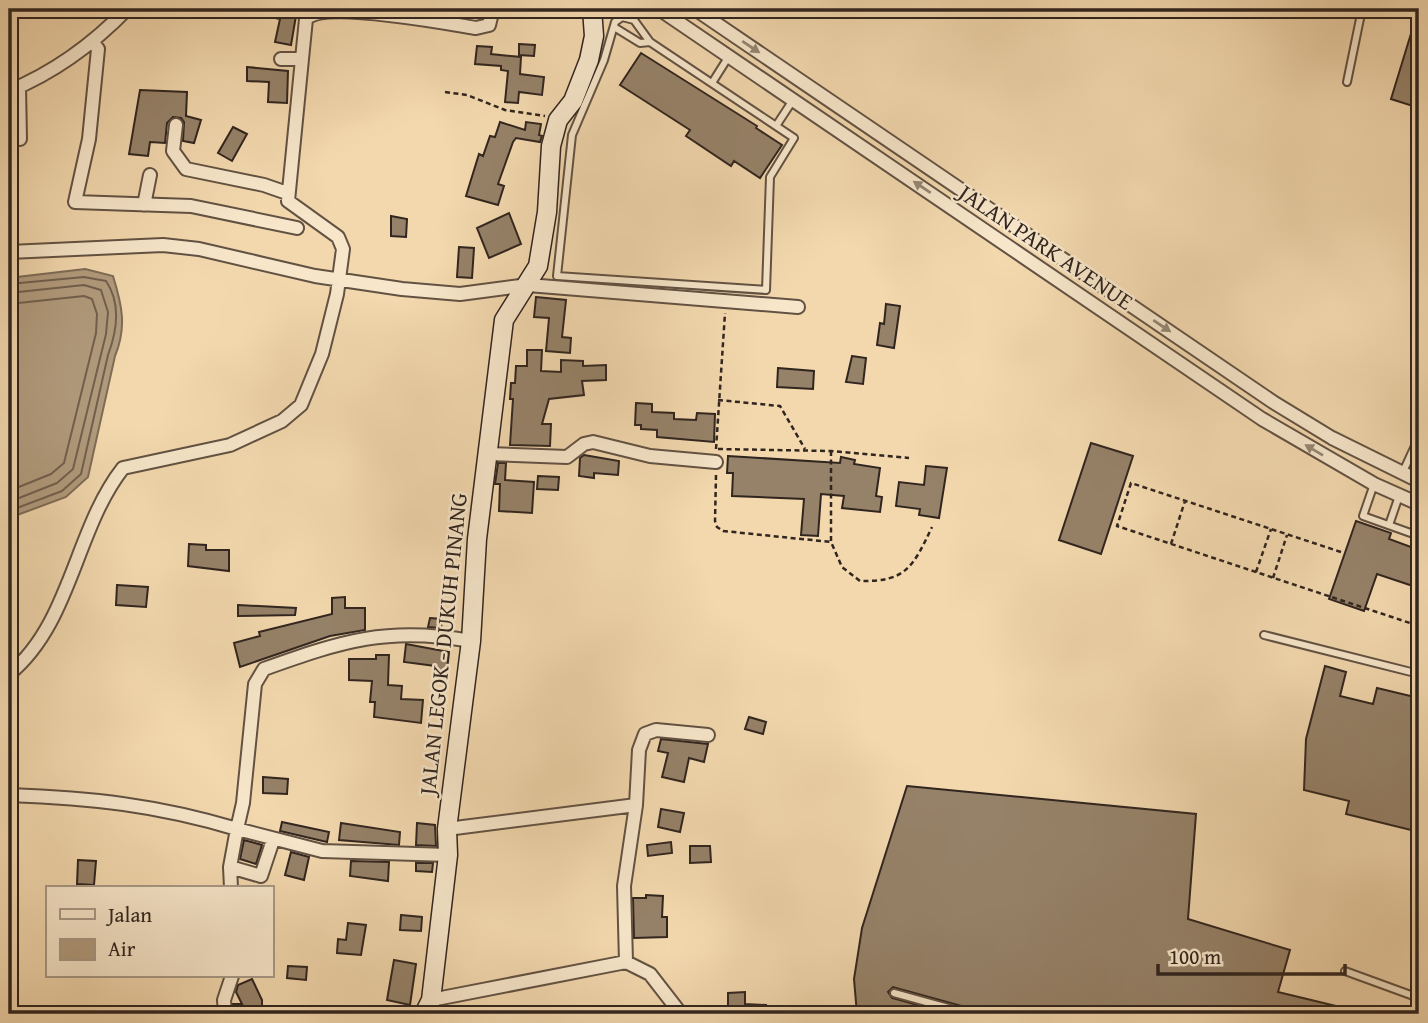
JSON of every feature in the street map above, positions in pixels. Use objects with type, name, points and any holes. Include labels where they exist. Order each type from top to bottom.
[{"type":"street","points":[[20,139],[14,89],[92,41],[127,9]]},
{"type":"street","points":[[9,674],[25,661],[41,640],[96,516],[123,468],[230,445],[282,421],[301,405],[322,354],[340,280],[343,249],[338,237],[288,201],[306,19],[315,12],[331,9],[376,13],[476,29],[489,25],[493,9]]},
{"type":"street","name":"JALAN LEGOK - DUKUH PINANG","points":[[428,1007],[448,855],[447,829],[471,641],[477,539],[504,320],[510,307],[528,285],[541,254],[547,212],[551,146],[558,120],[572,101],[589,60],[594,36],[592,9]]},
{"type":"street","name":"JALAN PARK AVENUE","points":[[659,9],[1262,419],[1374,484],[1419,504]]},
{"type":"street","name":"JALAN PARK AVENUE","points":[[695,9],[1273,402],[1380,464],[1419,481]]},
{"type":"street","points":[[92,41],[97,49],[89,139],[75,202],[191,206],[297,228]]},
{"type":"street","points":[[281,59],[302,58]]},
{"type":"street","points":[[176,125],[173,151],[186,169],[264,185],[287,193]]},
{"type":"street","points":[[144,205],[150,175]]},
{"type":"street","points":[[9,252],[163,245],[199,249],[340,280],[460,294],[528,285],[798,307]]},
{"type":"street","points":[[489,454],[567,457],[584,444],[593,442],[650,456],[716,456]]},
{"type":"street","points":[[1374,484],[1380,464]]},
{"type":"street","points":[[1396,494],[1402,474]]},
{"type":"street","points":[[231,886],[230,867],[243,803],[255,684],[264,669],[329,650],[347,640],[394,633],[424,634],[471,641]]},
{"type":"street","points":[[626,962],[624,886],[636,805],[639,750],[645,734],[656,730],[708,735]]},
{"type":"street","points":[[9,795],[120,802],[174,810],[273,840],[322,851],[448,855]]},
{"type":"street","points":[[447,829],[636,805]]},
{"type":"street","points":[[230,867],[261,876],[273,840]]},
{"type":"street","points":[[428,1007],[626,962],[650,974],[681,1014]]},
{"type":"street","points":[[225,1014],[224,1000],[231,978]]},
{"type":"lane","points":[[1347,82],[1362,9]]},
{"type":"lane","points":[[622,17],[634,20],[650,42],[794,138],[770,177],[766,290],[557,276],[572,135],[604,60],[614,27],[622,17]]},
{"type":"lane","points":[[614,27],[640,43],[650,42]]},
{"type":"lane","points":[[712,83],[729,57]]},
{"type":"lane","points":[[776,126],[793,100]]},
{"type":"lane","points":[[1402,474],[1419,437]]},
{"type":"lane","points":[[1374,484],[1363,516],[1419,536]]},
{"type":"lane","points":[[1389,525],[1396,494]]},
{"type":"lane","points":[[1264,635],[1419,674]]},
{"type":"lane","points":[[1345,971],[1419,998]]},
{"type":"lane","points":[[894,993],[970,1014]]},
{"type":"path","points":[[445,92],[467,95],[505,110],[558,120]]},
{"type":"path","points":[[726,302],[718,400],[717,527],[730,533],[831,541]]},
{"type":"path","points":[[718,400],[780,406],[806,450]]},
{"type":"path","points":[[716,456],[806,450],[909,458]]},
{"type":"path","points":[[831,451],[831,541],[842,567],[860,581],[895,578],[909,569],[932,527]]},
{"type":"path","points":[[1341,552],[1131,483],[1117,526],[1419,626]]},
{"type":"path","points":[[1171,544],[1185,501]]},
{"type":"path","points":[[1256,572],[1271,529]]},
{"type":"path","points":[[1273,578],[1287,534]]},
{"type":"water","points":[[85,269],[113,276],[121,306],[122,326],[88,477],[66,497],[9,518],[9,278]]},
{"type":"building","points":[[277,9],[297,10],[291,45],[275,42],[280,19],[275,18]]},
{"type":"building","points":[[1419,14],[1419,108],[1391,99]]},
{"type":"building","points":[[519,44],[535,45],[534,56],[519,55]]},
{"type":"building","points":[[477,46],[492,47],[491,54],[521,57],[520,74],[544,77],[542,95],[519,92],[518,103],[505,102],[508,71],[501,70],[501,66],[475,64]]},
{"type":"building","points":[[641,53],[757,126],[756,128],[782,145],[760,178],[734,161],[731,166],[686,136],[690,130],[620,85]]},
{"type":"building","points":[[247,67],[288,71],[287,103],[268,102],[269,82],[247,81]]},
{"type":"building","points":[[140,90],[187,92],[186,116],[201,120],[194,143],[183,141],[184,122],[181,118],[173,117],[167,123],[165,143],[150,142],[148,156],[129,154]]},
{"type":"building","points":[[500,122],[525,130],[526,122],[541,124],[539,135],[542,136],[540,142],[516,138],[513,142],[498,184],[504,186],[498,205],[466,196],[479,154],[483,156],[490,136],[495,137]]},
{"type":"building","points":[[233,127],[247,134],[232,161],[218,153]]},
{"type":"building","points":[[509,213],[521,244],[489,258],[477,228]]},
{"type":"building","points":[[391,216],[407,219],[406,237],[391,236]]},
{"type":"building","points":[[459,247],[474,248],[472,278],[457,277]]},
{"type":"building","points":[[536,297],[566,300],[562,337],[571,338],[570,353],[546,351],[549,318],[534,317]]},
{"type":"building","points":[[886,304],[900,306],[894,348],[877,345],[880,323],[884,324]]},
{"type":"building","points":[[527,350],[542,350],[541,371],[561,372],[561,360],[583,361],[583,366],[606,365],[606,380],[582,381],[584,395],[549,399],[542,424],[551,424],[550,446],[510,445],[513,399],[510,399],[511,383],[515,383],[516,366],[527,366]]},
{"type":"building","points":[[852,356],[866,358],[863,384],[846,382]]},
{"type":"building","points":[[778,368],[814,371],[813,389],[777,387]]},
{"type":"building","points":[[636,403],[652,404],[652,412],[674,413],[674,419],[696,420],[697,413],[715,414],[714,442],[657,437],[657,430],[641,429],[641,425],[635,425]]},
{"type":"building","points":[[1091,443],[1133,456],[1101,554],[1059,540]]},
{"type":"building","points":[[584,455],[619,461],[618,475],[594,473],[594,478],[579,476],[580,458]]},
{"type":"building","points":[[728,456],[840,463],[841,457],[855,460],[854,464],[880,468],[876,496],[882,497],[880,512],[842,508],[844,496],[821,494],[818,536],[801,535],[804,499],[732,496],[733,473],[727,473]]},
{"type":"building","points":[[498,463],[506,463],[505,480],[534,482],[532,513],[499,511],[500,484],[495,484]]},
{"type":"building","points":[[926,466],[947,468],[939,518],[919,515],[920,509],[896,506],[899,482],[924,485]]},
{"type":"building","points":[[538,476],[559,477],[558,490],[537,489]]},
{"type":"building","points":[[1356,521],[1391,533],[1389,539],[1419,550],[1419,588],[1377,574],[1364,611],[1329,599]]},
{"type":"building","points":[[189,544],[206,545],[206,550],[229,550],[229,571],[188,566]]},
{"type":"building","points":[[117,585],[148,587],[146,607],[116,605]]},
{"type":"building","points":[[345,597],[345,608],[365,608],[365,630],[330,636],[240,667],[234,643],[260,636],[259,632],[332,614],[332,598]]},
{"type":"building","points":[[238,605],[296,608],[295,615],[238,616]]},
{"type":"building","points":[[430,618],[442,619],[441,628],[428,627]]},
{"type":"building","points":[[406,644],[449,652],[447,671],[435,670],[435,666],[404,662]]},
{"type":"building","points":[[376,655],[389,655],[388,685],[402,686],[401,699],[423,700],[421,723],[374,717],[375,702],[370,702],[372,681],[349,680],[349,659],[376,659]]},
{"type":"building","points":[[1325,666],[1346,672],[1340,696],[1373,704],[1377,688],[1419,698],[1419,832],[1346,814],[1349,801],[1304,790],[1306,739]]},
{"type":"building","points":[[749,717],[766,722],[763,734],[745,729]]},
{"type":"building","points":[[661,739],[708,744],[704,762],[689,758],[684,782],[662,777],[668,753],[658,751]]},
{"type":"building","points":[[263,777],[288,779],[287,794],[263,793]]},
{"type":"building","points":[[907,786],[1196,814],[1188,919],[1290,950],[1278,992],[1336,1006],[1333,1014],[976,1014],[972,1009],[893,987],[888,992],[892,998],[950,1014],[857,1014],[854,979],[862,928]]},
{"type":"building","points":[[661,809],[684,813],[680,832],[658,827]]},
{"type":"building","points":[[282,822],[329,832],[327,842],[280,831]]},
{"type":"building","points":[[341,823],[400,832],[399,845],[339,840]]},
{"type":"building","points":[[417,823],[435,825],[436,846],[416,845]]},
{"type":"building","points":[[244,840],[262,845],[256,864],[240,859]]},
{"type":"building","points":[[671,842],[672,853],[648,856],[647,845]]},
{"type":"building","points":[[690,846],[710,846],[711,862],[690,863]]},
{"type":"building","points":[[291,852],[309,857],[304,880],[285,875]]},
{"type":"building","points":[[78,860],[96,861],[94,885],[77,884]]},
{"type":"building","points":[[351,861],[389,862],[388,881],[350,876]]},
{"type":"building","points":[[416,863],[433,863],[432,872],[416,871]]},
{"type":"building","points":[[646,895],[663,896],[662,917],[667,917],[667,937],[634,938],[633,898],[646,898]]},
{"type":"building","points":[[401,915],[422,917],[421,931],[400,930]]},
{"type":"building","points":[[348,923],[366,925],[361,955],[337,953],[338,939],[346,940]]},
{"type":"building","points":[[394,960],[416,964],[410,1005],[387,1000]]},
{"type":"building","points":[[288,966],[307,967],[306,980],[287,978]]},
{"type":"building","points":[[252,979],[262,1000],[262,1014],[234,1014],[233,1004],[242,1004],[236,992],[238,985]]},
{"type":"building","points":[[745,992],[745,1004],[766,1005],[765,1014],[728,1014],[728,993]]}]
